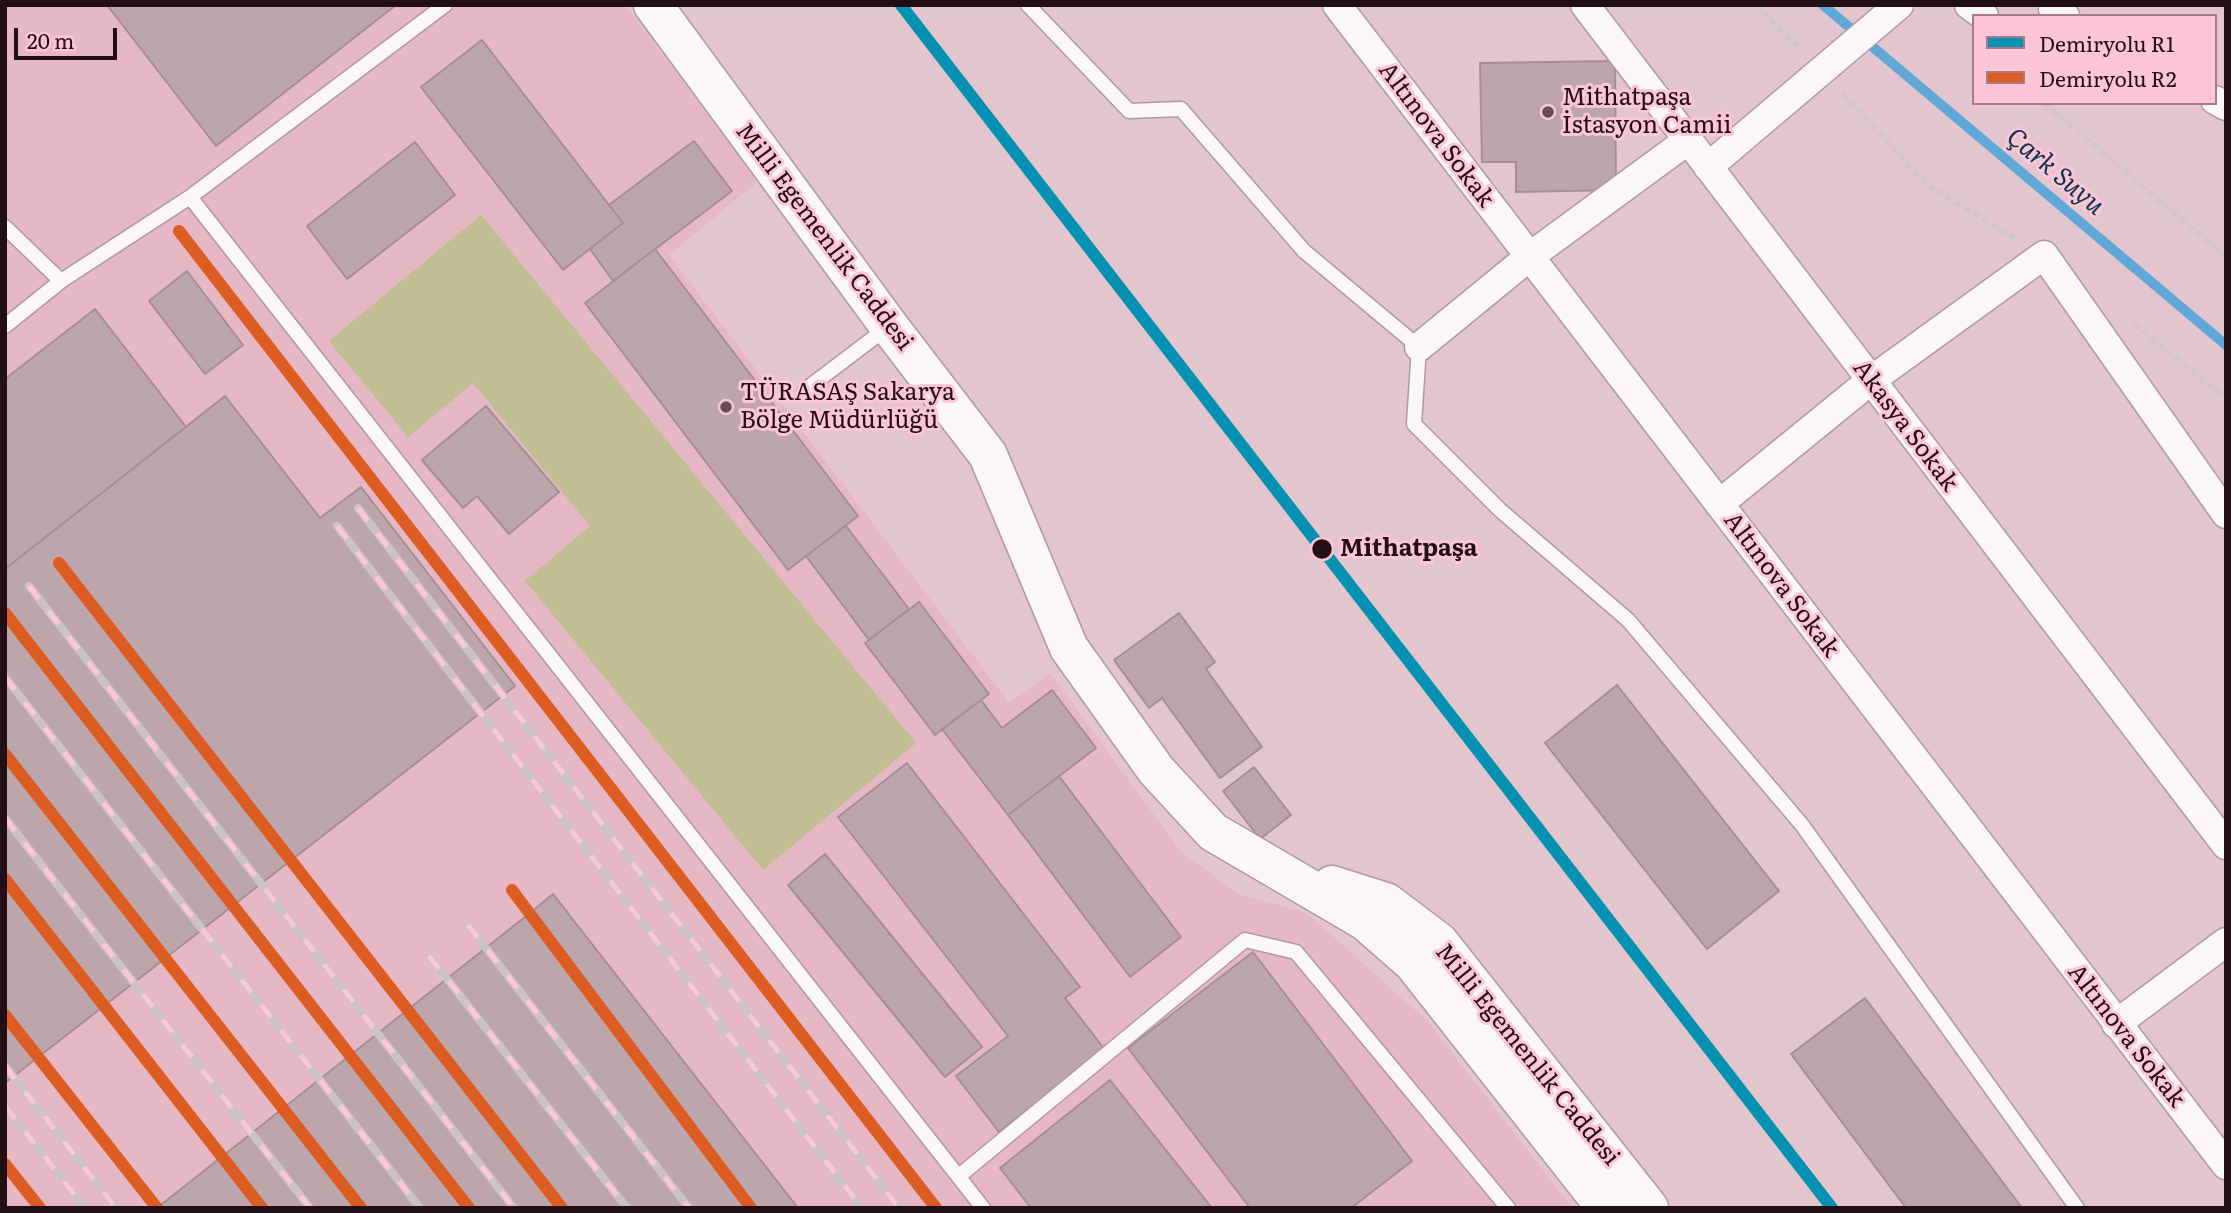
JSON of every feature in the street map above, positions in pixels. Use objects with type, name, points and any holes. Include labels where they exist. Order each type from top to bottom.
[{"type":"main road","name":"Milli Egemenlik Caddesi","points":[[653,5],[889,326],[988,455],[1069,648],[1156,770],[1213,832],[1365,921],[1413,963],[1606,1208]]},
{"type":"main road","name":"Milli Egemenlik Caddesi","points":[[1280,869],[1387,902],[1438,942],[1649,1208]]},
{"type":"street","name":"Altınova Sokak","points":[[1337,5],[2226,1166]]},
{"type":"street","name":"Akasya Sokak","points":[[1585,5],[2226,845]]},
{"type":"street","points":[[1708,167],[1899,5]]},
{"type":"street","points":[[1419,347],[1529,257],[1687,141]]},
{"type":"street","points":[[1719,504],[1870,381],[2044,255],[2226,514]]},
{"type":"street","points":[[2116,1024],[2226,942]]},
{"type":"lane","points":[[5,326],[61,281],[190,197],[445,5]]},
{"type":"lane","points":[[1027,5],[1129,111],[1181,109],[1304,251],[1419,347],[1414,424],[1500,510],[1628,620],[1776,794],[1802,825],[2077,1208]]},
{"type":"lane","points":[[190,197],[983,1208]]},
{"type":"lane","points":[[5,226],[61,281]]},
{"type":"lane","points":[[805,390],[889,326]]},
{"type":"lane","points":[[958,1176],[1245,940],[1296,952],[1508,1208]]},
{"type":"path","points":[[1756,5],[1830,65],[1927,186],[2044,255]]},
{"type":"path","points":[[2046,105],[2226,257]]},
{"type":"path","points":[[2132,323],[2226,398]]},
{"type":"shaded area","points":[[5,5],[626,5],[757,182],[669,255],[1009,703],[1050,673],[1181,852],[1240,895],[1307,913],[1429,1023],[1572,1208],[5,1208]]},
{"type":"shaded area","points":[[481,215],[916,743],[763,870],[525,581],[590,526],[473,383],[408,437],[329,341]]},
{"type":"building","points":[[107,5],[396,5],[216,146]]},
{"type":"building","points":[[482,40],[623,223],[563,270],[421,87]]},
{"type":"building","name":"Mithatpaşa İstasyon Camii","points":[[1615,61],[1616,190],[1516,192],[1516,162],[1482,162],[1480,63]]},
{"type":"building","points":[[694,141],[732,191],[613,281],[590,249],[623,223],[609,205]]},
{"type":"building","points":[[415,142],[455,195],[347,279],[307,226]]},
{"type":"building","points":[[655,249],[858,516],[788,570],[585,303]]},
{"type":"building","points":[[187,271],[243,345],[205,374],[149,301]]},
{"type":"building","points":[[95,309],[186,427],[5,569],[5,379]]},
{"type":"building","points":[[225,396],[320,518],[361,487],[515,686],[5,1083],[5,569]]},
{"type":"building","points":[[486,406],[559,492],[509,534],[477,496],[463,508],[422,460]]},
{"type":"building","points":[[846,526],[909,609],[869,640],[806,556]]},
{"type":"building","points":[[919,602],[989,694],[935,735],[865,643]]},
{"type":"building","points":[[1179,613],[1215,662],[1206,669],[1262,747],[1220,778],[1162,698],[1149,708],[1114,660]]},
{"type":"building","points":[[1617,685],[1779,891],[1707,949],[1545,743]]},
{"type":"building","points":[[1052,690],[1096,748],[1008,815],[942,729],[981,700],[1002,728]]},
{"type":"building","points":[[907,763],[1080,987],[1065,998],[1105,1050],[999,1132],[956,1076],[1008,1036],[838,817]]},
{"type":"building","points":[[1254,767],[1291,815],[1260,839],[1223,791]]},
{"type":"building","points":[[1059,776],[1181,937],[1130,977],[1008,815]]},
{"type":"building","points":[[825,854],[982,1047],[945,1077],[788,885]]},
{"type":"building","points":[[553,894],[798,1208],[157,1208],[530,913]]},
{"type":"building","points":[[1253,952],[1412,1161],[1351,1208],[1250,1208],[1128,1048]]},
{"type":"building","points":[[1865,998],[2022,1208],[1906,1208],[1791,1054]]},
{"type":"building","points":[[1110,1080],[1212,1208],[1031,1208],[1000,1168]]},
{"type":"waterway","name":"Çark Suyu","points":[[1823,5],[2226,345]]},
{"type":"railway","points":[[179,231],[936,1208]]},
{"type":"railway","points":[[358,508],[899,1208]]},
{"type":"railway","points":[[337,526],[862,1208]]},
{"type":"railway","points":[[59,563],[562,1208]]},
{"type":"railway","points":[[29,586],[514,1208]]},
{"type":"railway","points":[[5,613],[469,1208]]},
{"type":"railway","points":[[5,677],[420,1208]]},
{"type":"railway","points":[[5,754],[361,1208]]},
{"type":"railway","points":[[5,818],[310,1208]]},
{"type":"railway","points":[[5,879],[262,1208]]},
{"type":"railway","points":[[512,890],[751,1208]]},
{"type":"railway","points":[[468,925],[689,1208]]},
{"type":"railway","points":[[429,956],[627,1208]]},
{"type":"railway","points":[[5,1015],[157,1208]]},
{"type":"railway","points":[[5,1066],[116,1208]]},
{"type":"railway","points":[[5,1106],[85,1208]]},
{"type":"railway","points":[[5,1164],[40,1208]]},
{"type":"rail line","name":"R1","points":[[901,5],[1832,1208]]},
{"type":"rail line","name":"R2","points":[[179,231],[936,1208]]},
{"type":"rail line","name":"R2","points":[[59,563],[562,1208]]},
{"type":"rail line","name":"R2","points":[[5,613],[469,1208]]},
{"type":"rail line","name":"R2","points":[[5,754],[361,1208]]},
{"type":"rail line","name":"R2","points":[[5,879],[262,1208]]},
{"type":"rail line","name":"R2","points":[[512,890],[751,1208]]},
{"type":"rail line","name":"R2","points":[[5,1015],[157,1208]]},
{"type":"rail line","name":"R2","points":[[5,1164],[40,1208]]},
{"type":"place","name":"Mithatpaşa İstasyon Camii","points":[[1548,112]]},
{"type":"place","name":"TÜRASAŞ Sakarya Bölge Müdürlüğü","points":[[726,407]]},
{"type":"place","name":"Mithatpaşa","points":[[1322,549]]}]
